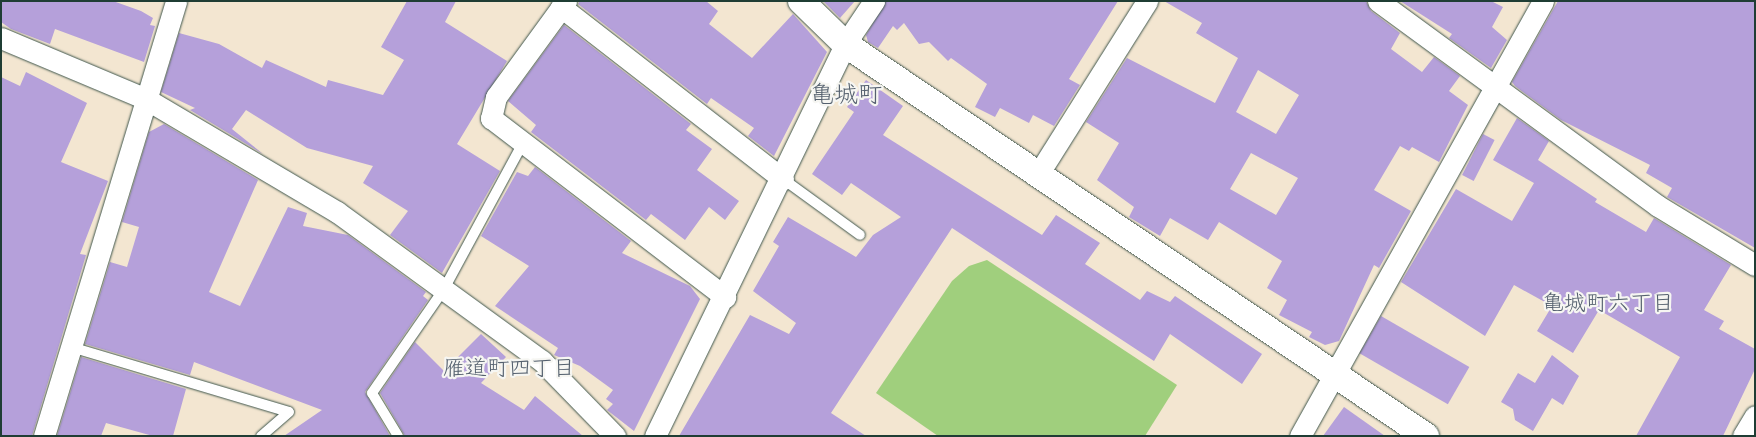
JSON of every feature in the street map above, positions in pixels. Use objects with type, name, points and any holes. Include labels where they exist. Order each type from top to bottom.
[{"type":"street","points":[[44,436],[176,1]]},
{"type":"street","points":[[802,1],[845,44],[1037,176],[1426,436]]},
{"type":"street","points":[[654,436],[783,179],[845,44],[874,1]]},
{"type":"street","points":[[1037,176],[1146,1]]},
{"type":"street","points":[[1378,1],[1658,206],[1755,265]]},
{"type":"street","points":[[1300,436],[1543,1]]},
{"type":"street","points":[[725,297],[491,118],[496,97],[560,3],[783,179]]},
{"type":"street","points":[[1,38],[146,99],[337,212],[542,361],[615,436]]},
{"type":"street","points":[[1742,436],[1755,416]]},
{"type":"lane","points":[[398,436],[372,393],[444,289],[523,144]]},
{"type":"lane","points":[[783,179],[860,235]]},
{"type":"lane","points":[[71,347],[289,412],[261,436]]},
{"type":"green space","points":[[987,260],[1177,385],[1145,436],[938,436],[876,393],[952,281],[969,266]]},
{"type":"building","points":[[1,1],[113,1],[141,11],[153,18],[150,25],[155,26],[144,62],[55,29],[50,44],[11,29],[1,22]]},
{"type":"building","points":[[407,1],[456,1],[445,22],[507,61],[457,144],[500,171],[442,273],[390,235],[408,211],[363,183],[373,166],[307,148],[246,110],[232,129],[263,154],[190,110],[195,108],[161,92],[179,33],[219,44],[262,68],[266,60],[326,87],[328,80],[383,95],[404,60],[381,47]]},
{"type":"building","points":[[580,1],[706,1],[718,11],[709,24],[752,58],[793,14],[827,52],[774,156],[748,136],[754,128],[711,98],[707,104],[578,4]]},
{"type":"building","points":[[823,1],[855,1],[840,18]]},
{"type":"building","points":[[886,1],[1118,1],[1069,79],[1080,85],[1054,126],[1033,115],[1029,123],[1000,108],[995,117],[975,107],[987,84],[951,58],[948,61],[929,42],[919,44],[904,23],[897,30],[893,26],[878,48],[868,42],[866,35]]},
{"type":"building","points":[[1164,1],[1366,1],[1371,11],[1400,33],[1391,49],[1422,72],[1434,57],[1460,76],[1449,91],[1468,105],[1439,162],[1412,147],[1409,151],[1400,146],[1374,190],[1411,211],[1379,268],[1374,265],[1339,341],[1325,345],[1309,337],[1312,332],[1279,315],[1287,300],[1267,288],[1282,261],[1219,222],[1208,240],[1170,218],[1160,236],[1129,217],[1134,207],[1097,180],[1119,143],[1086,122],[1127,58],[1215,103],[1238,58],[1196,33],[1202,23]],"holes":[[[1258,70],[1299,95],[1276,134],[1236,112]],[[1251,153],[1298,178],[1276,215],[1230,189]]]},
{"type":"building","points":[[1400,1],[1491,1],[1503,7],[1492,27],[1507,40],[1491,68],[1449,38],[1452,34]]},
{"type":"building","points":[[1558,1],[1755,1],[1755,248],[1667,197],[1672,188],[1646,173],[1650,165],[1561,120],[1515,86],[1512,82]]},
{"type":"building","points":[[564,25],[691,124],[686,130],[712,149],[697,170],[739,201],[725,220],[709,207],[685,240],[651,214],[646,220],[531,132],[536,125],[508,101]]},
{"type":"building","points":[[26,72],[87,103],[61,162],[108,181],[80,254],[86,255],[32,436],[1,436],[1,77],[20,86]]},
{"type":"building","points":[[866,80],[903,106],[883,135],[1042,235],[1056,215],[1100,243],[1085,264],[1140,300],[1147,291],[1170,302],[1175,296],[1262,354],[1242,384],[1170,334],[1154,361],[952,228],[831,413],[866,436],[679,436],[750,315],[789,334],[796,323],[753,291],[779,246],[773,242],[788,217],[856,257],[873,235],[901,217],[851,183],[842,195],[812,174],[854,112],[847,107]]},
{"type":"building","points":[[1517,118],[1549,141],[1538,160],[1597,199],[1595,202],[1646,232],[1654,218],[1731,265],[1704,310],[1724,321],[1719,329],[1755,349],[1755,369],[1723,436],[1636,436],[1680,357],[1599,310],[1573,353],[1537,331],[1552,306],[1514,285],[1485,336],[1401,282],[1456,189],[1512,221],[1534,183],[1493,160]]},
{"type":"building","points":[[164,124],[258,180],[209,292],[240,306],[288,207],[307,213],[303,226],[348,235],[426,292],[423,296],[428,300],[365,392],[390,436],[284,436],[322,410],[194,362],[190,375],[85,344],[110,262],[127,267],[139,227],[122,222],[149,132]]},
{"type":"building","points":[[1483,134],[1495,140],[1474,181],[1462,175]]},
{"type":"building","points":[[535,167],[631,241],[622,253],[690,286],[700,299],[634,431],[607,410],[613,404],[606,399],[613,390],[580,366],[554,355],[558,348],[495,306],[529,266],[481,236],[517,172],[528,176]]},
{"type":"building","points":[[1381,316],[1469,367],[1448,404],[1360,353]]},
{"type":"building","points":[[481,334],[506,357],[481,383],[524,410],[535,396],[583,436],[405,436],[380,393],[415,342],[444,371]]},
{"type":"building","points":[[1552,355],[1579,376],[1563,405],[1552,398],[1533,431],[1515,420],[1513,409],[1501,402],[1518,373],[1535,383]]},
{"type":"building","points":[[81,357],[186,389],[173,436],[153,436],[106,423],[101,436],[57,436]]},
{"type":"building","points":[[1344,407],[1385,436],[1323,436]]},
{"type":"district","name":"亀城町","points":[[846,94]]},
{"type":"district","name":"亀城町六丁目","points":[[1608,303]]},
{"type":"district","name":"雁道町四丁目","points":[[509,368]]}]
